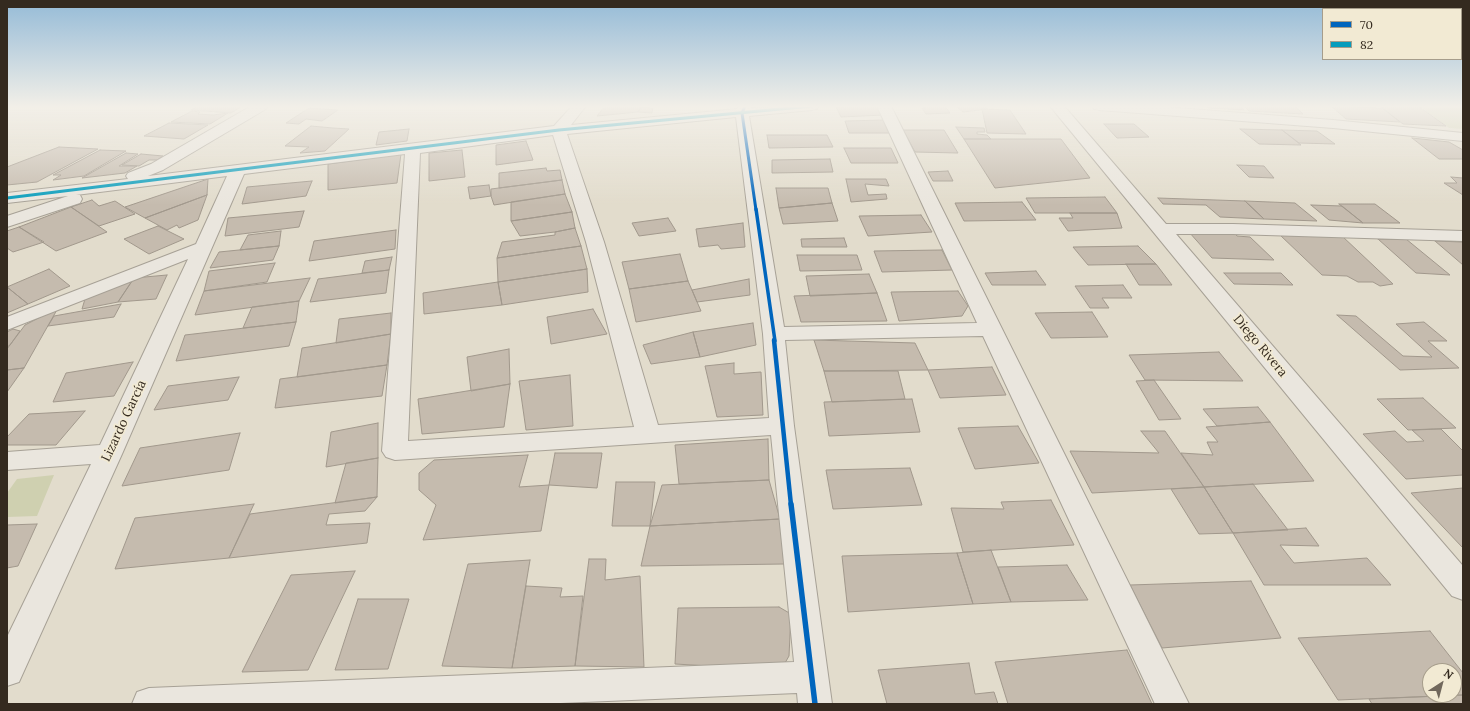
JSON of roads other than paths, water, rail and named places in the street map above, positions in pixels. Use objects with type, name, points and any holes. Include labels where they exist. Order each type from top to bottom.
[{"type":"street","points":[[7,222],[109,186],[157,167],[204,139]]},
{"type":"street","points":[[7,198],[488,139]]},
{"type":"street","points":[[562,139],[595,242],[648,435]]},
{"type":"street","points":[[149,704],[813,690],[782,426],[774,334],[748,139]]},
{"type":"street","points":[[901,139],[990,329],[1172,704]]},
{"type":"street","name":"Diego Rivera","points":[[1085,139],[1463,587]]},
{"type":"street","points":[[413,149],[395,451],[782,426]]},
{"type":"street","name":"Lizardo García","points":[[7,671],[109,454],[238,170]]},
{"type":"street","points":[[1161,229],[1234,229],[1463,236]]},
{"type":"street","points":[[7,324],[204,247]]},
{"type":"street","points":[[774,334],[990,329]]},
{"type":"street","points":[[7,461],[109,454]]}]
